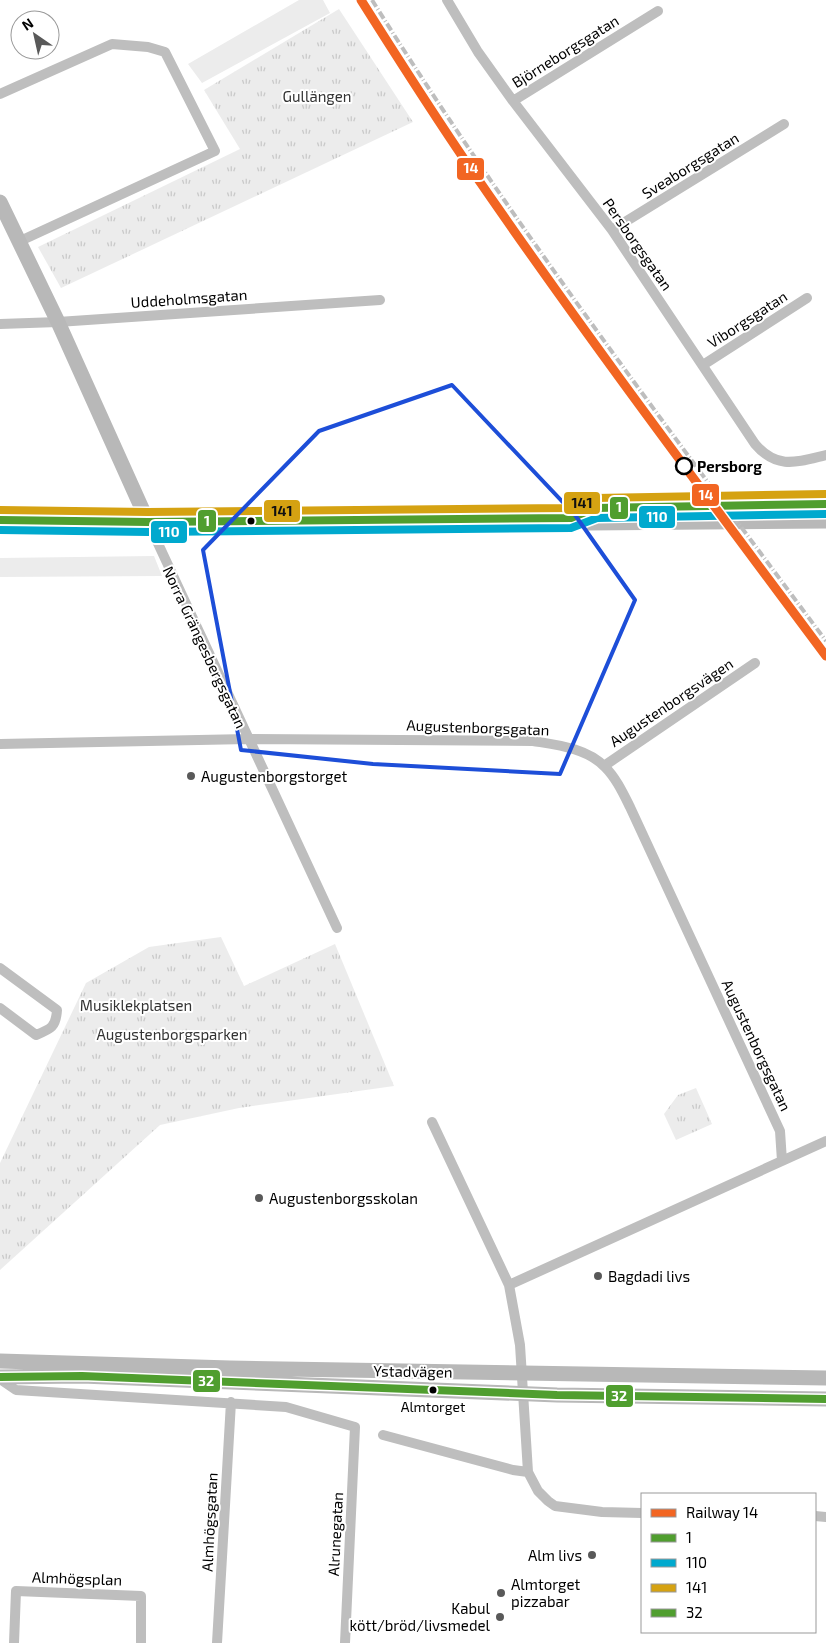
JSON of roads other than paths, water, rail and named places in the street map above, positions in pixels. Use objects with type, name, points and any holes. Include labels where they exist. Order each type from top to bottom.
[{"type":"main road","name":"Norra Grängesbergsgatan","points":[[0,202],[58,322],[148,522]]},
{"type":"main road","points":[[571,518],[595,508],[826,504]]},
{"type":"main road","points":[[0,520],[148,522],[571,518],[588,523],[826,521]]},
{"type":"main road","name":"Ystadvägen","points":[[0,1361],[230,1368],[826,1378]]},
{"type":"main road","name":"Ystadvägen","points":[[0,1378],[82,1376],[523,1394],[826,1398]]},
{"type":"street","name":"Persborgsgatan","points":[[447,0],[478,52],[513,101],[612,230],[763,453],[772,459],[790,463],[826,455]]},
{"type":"street","name":"Björneborgsgatan","points":[[513,101],[658,11]]},
{"type":"street","points":[[0,94],[112,44],[148,47],[165,52],[216,152],[18,242]]},
{"type":"street","name":"Sveaborgsgatan","points":[[612,230],[784,124]]},
{"type":"street","name":"Viborgsgatan","points":[[703,365],[807,298]]},
{"type":"street","name":"Uddeholmsgatan","points":[[0,324],[58,322],[380,300]]},
{"type":"street","name":"Norra Grängesbergsgatan","points":[[148,522],[337,928]]},
{"type":"street","name":"Augustenborgsvägen","points":[[604,766],[755,663]]},
{"type":"street","name":"Augustenborgsgatan","points":[[0,744],[248,739],[533,741],[555,744],[579,751],[604,766],[622,790],[780,1131],[782,1161]]},
{"type":"street","points":[[0,968],[57,1010],[56,1020],[49,1030],[36,1035],[0,1008]]},
{"type":"street","points":[[432,1122],[509,1285],[520,1345],[528,1472],[538,1491],[555,1506],[602,1512],[641,1512]]},
{"type":"street","points":[[509,1285],[826,1141]]},
{"type":"street","name":"Ystadvägen","points":[[0,1378],[16,1390],[231,1402],[286,1407],[355,1427]]},
{"type":"street","name":"Almhögsgatan","points":[[216,1643],[231,1402]]},
{"type":"street","name":"Alrunegatan","points":[[345,1643],[355,1427]]},
{"type":"street","points":[[383,1435],[513,1470],[528,1472]]},
{"type":"street","name":"Almhögsplan","points":[[14,1643],[16,1591],[141,1596],[141,1643]]},
{"type":"railway","points":[[372,0],[425,83],[536,245],[650,404],[826,641]]},
{"type":"rail line","name":"14","points":[[361,0],[443,127],[514,231],[646,414],[826,656]]},
{"type":"place","name":"Persborg","points":[[684,466]]},
{"type":"place","name":"Augustenborgstorget","points":[[191,776]]},
{"type":"place","name":"Augustenborgsskolan","points":[[259,1198]]},
{"type":"place","name":"Bagdadi livs","points":[[598,1276]]},
{"type":"place","name":"Almtorget","points":[[433,1390]]},
{"type":"place","name":"Alm livs","points":[[592,1555]]},
{"type":"place","name":"Almtorget pizzabar","points":[[501,1593]]},
{"type":"place","name":"Kabul kött/bröd/livsmedel","points":[[500,1617]]},
{"type":"park label","name":"Gullängen","points":[[317,96]]},
{"type":"park label","name":"Musiklekplatsen","points":[[136,1005]]},
{"type":"park label","name":"Augustenborgsparken","points":[[172,1034]]}]
